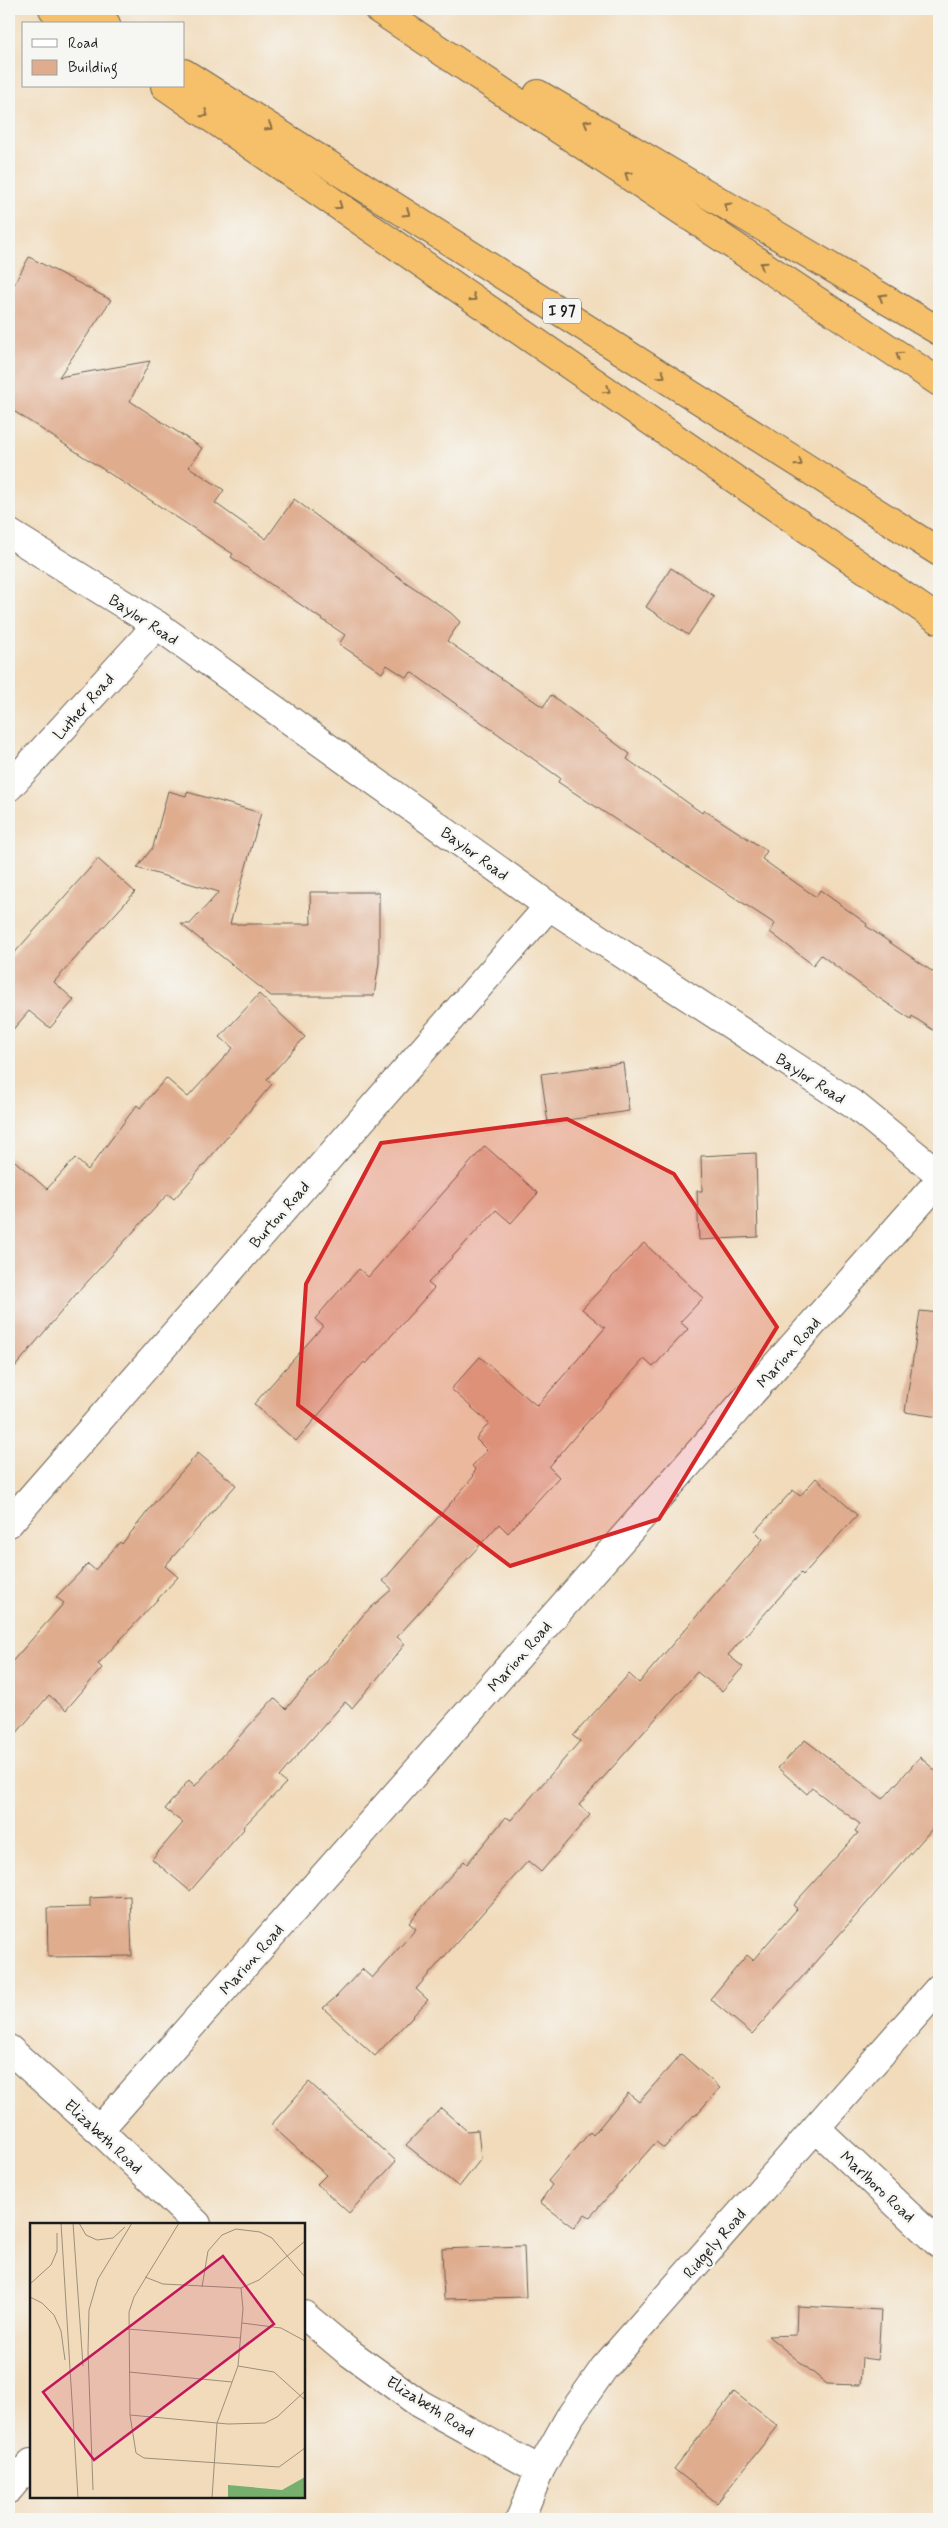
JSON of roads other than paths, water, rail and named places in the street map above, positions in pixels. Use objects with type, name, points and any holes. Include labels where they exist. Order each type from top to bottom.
[{"type":"highway","points":[[52,9],[71,22]]},
{"type":"highway","points":[[82,9],[103,22]]},
{"type":"highway","points":[[378,9],[939,382]]},
{"type":"highway","points":[[393,9],[939,331]]},
{"type":"highway","name":"I 97","points":[[185,74],[939,552]]},
{"type":"highway","points":[[168,88],[939,620]]},
{"type":"street","name":"Baylor Road","points":[[9,533],[156,625],[549,906],[857,1107],[939,1174]]},
{"type":"street","name":"Luther Road","points":[[9,787],[156,625]]},
{"type":"street","name":"Burton Road","points":[[9,1523],[549,906]]},
{"type":"street","name":"Marion Road","points":[[100,2130],[939,1181]]},
{"type":"street","name":"Ridgely Road","points":[[520,2519],[540,2470],[570,2418],[604,2368],[939,1988]]},
{"type":"street","name":"Elizabeth Road","points":[[9,2049],[100,2130],[196,2223]]},
{"type":"street","name":"Marlboro Road","points":[[816,2128],[939,2244]]},
{"type":"street","name":"Elizabeth Road","points":[[305,2316],[347,2351],[420,2404],[540,2470]]},
{"type":"street","points":[[9,2489],[30,2464]]}]
